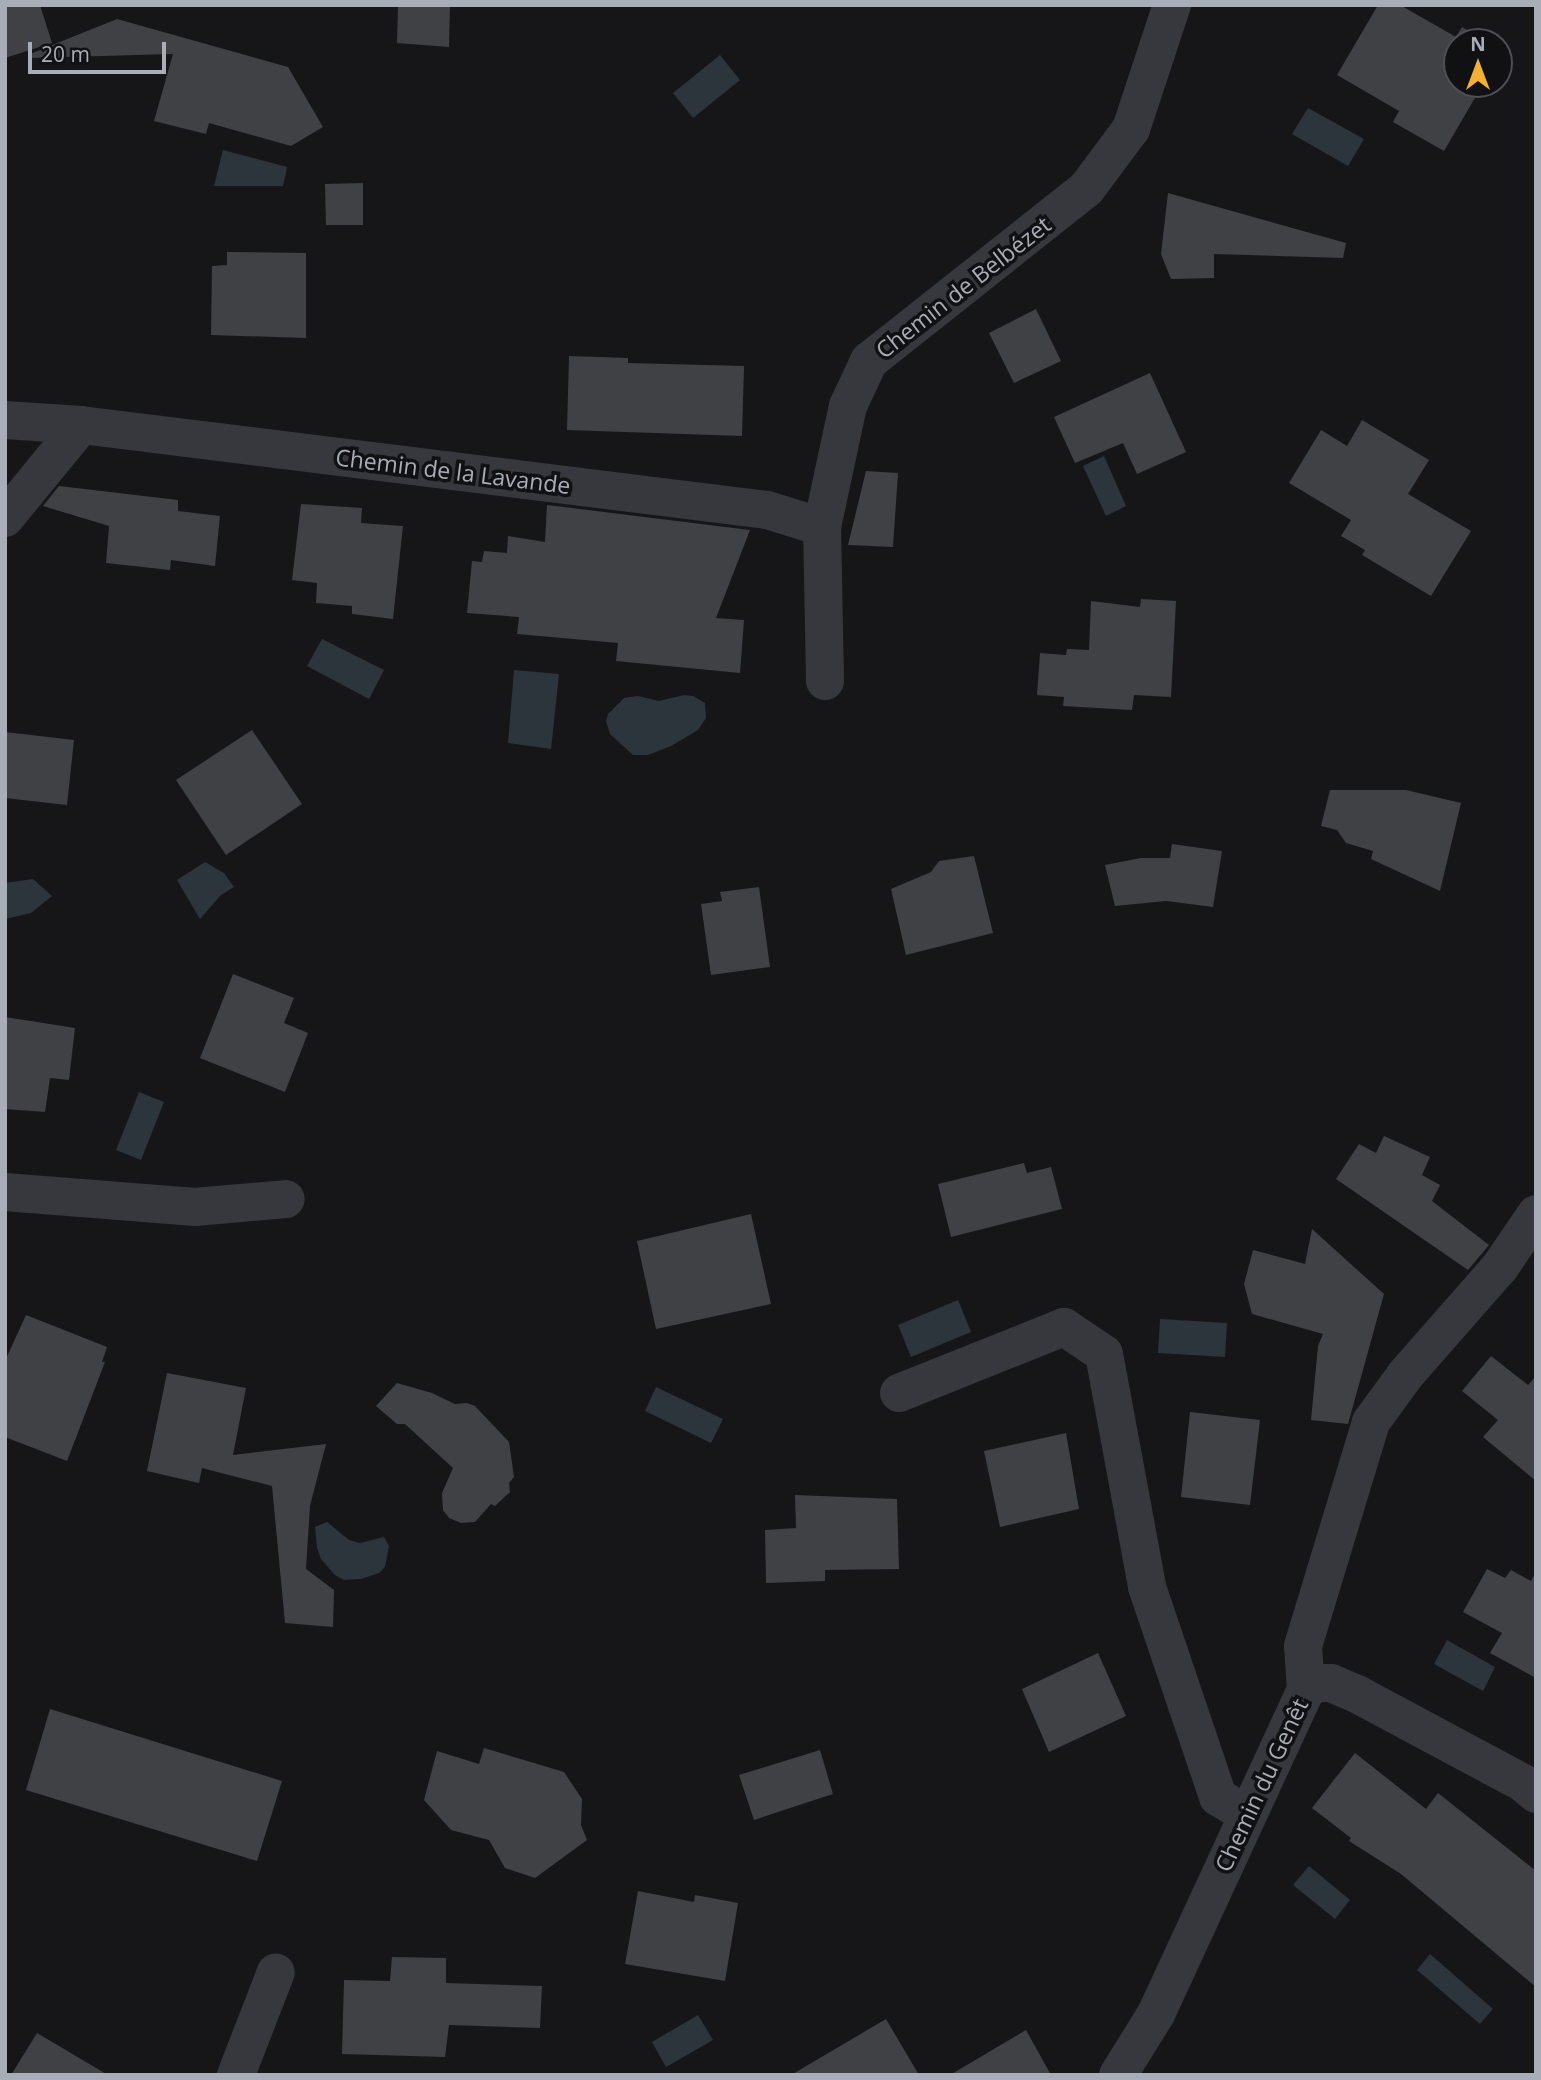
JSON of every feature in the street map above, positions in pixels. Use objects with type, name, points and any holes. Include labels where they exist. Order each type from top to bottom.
[{"type":"street","name":"Chemin de Belbézet","points":[[825,681],[822,527],[848,406],[869,361],[1087,188],[1131,129],[1172,5]]},
{"type":"street","name":"Chemin de la Lavande","points":[[5,420],[81,425],[767,510],[822,527]]},
{"type":"street","points":[[5,518],[81,425]]},
{"type":"street","points":[[5,1192],[195,1207],[285,1199]]},
{"type":"street","points":[[1306,1690],[1303,1646],[1371,1422],[1406,1374],[1500,1266],[1536,1214]]},
{"type":"street","points":[[899,1393],[1063,1327],[1104,1354],[1147,1587],[1218,1797],[1246,1814]]},
{"type":"street","name":"Chemin du Genêt","points":[[1118,2075],[1156,2014],[1246,1814],[1306,1690],[1317,1683],[1331,1684],[1357,1694],[1524,1783],[1536,1794]]},
{"type":"street","points":[[236,2075],[276,1972]]},
{"type":"shaded area","points":[[720,55],[740,80],[693,118],[673,93]]},
{"type":"shaded area","points":[[1308,108],[1364,139],[1348,166],[1292,134]]},
{"type":"shaded area","points":[[223,150],[287,167],[283,186],[214,186]]},
{"type":"shaded area","points":[[1104,456],[1126,506],[1106,516],[1083,466]]},
{"type":"shaded area","points":[[322,639],[384,670],[369,699],[307,666]]},
{"type":"shaded area","points":[[514,670],[559,674],[551,749],[508,743]]},
{"type":"shaded area","points":[[684,695],[693,696],[705,703],[706,718],[698,730],[671,746],[648,755],[633,755],[610,734],[606,721],[608,714],[624,698],[638,696],[659,701]]},
{"type":"shaded area","points":[[205,862],[224,873],[234,887],[221,895],[200,919],[177,880]]},
{"type":"shaded area","points":[[33,879],[52,896],[31,913],[5,919],[5,883]]},
{"type":"shaded area","points":[[139,1092],[164,1102],[141,1160],[116,1150]]},
{"type":"shaded area","points":[[958,1300],[971,1332],[911,1357],[898,1325]]},
{"type":"shaded area","points":[[1160,1319],[1227,1323],[1225,1357],[1158,1353]]},
{"type":"shaded area","points":[[656,1387],[723,1419],[711,1443],[645,1411]]},
{"type":"shaded area","points":[[327,1522],[349,1540],[360,1543],[384,1537],[389,1546],[385,1567],[379,1573],[361,1579],[344,1580],[335,1575],[321,1559],[317,1548],[315,1527]]},
{"type":"shaded area","points":[[1447,1640],[1495,1667],[1483,1691],[1434,1664]]},
{"type":"shaded area","points":[[1309,1866],[1350,1900],[1335,1919],[1293,1885]]},
{"type":"shaded area","points":[[1430,1954],[1493,2009],[1480,2024],[1417,1970]]},
{"type":"shaded area","points":[[698,2015],[713,2040],[666,2067],[652,2042]]},
{"type":"building","points":[[5,5],[40,5],[52,43],[5,58]]},
{"type":"building","points":[[398,5],[450,5],[449,47],[397,43]]},
{"type":"building","points":[[1378,5],[1400,5],[1443,30],[1443,98],[1475,98],[1444,151],[1393,122],[1399,111],[1337,75]]},
{"type":"building","points":[[117,19],[288,67],[323,127],[291,146],[209,123],[206,134],[154,121],[173,54],[31,58],[30,54]]},
{"type":"building","points":[[363,183],[363,225],[326,225],[325,184]]},
{"type":"building","points":[[1168,193],[1346,243],[1343,258],[1214,254],[1214,278],[1171,279],[1161,254]]},
{"type":"building","points":[[227,252],[306,253],[306,338],[211,335],[212,266],[227,265]]},
{"type":"building","points":[[1036,309],[1061,361],[1014,383],[989,333]]},
{"type":"building","points":[[569,356],[628,358],[628,363],[744,366],[742,436],[567,430]]},
{"type":"building","points":[[1150,373],[1186,452],[1137,474],[1123,443],[1075,463],[1054,417]]},
{"type":"building","points":[[1362,420],[1429,460],[1408,494],[1471,531],[1431,596],[1362,555],[1365,550],[1341,536],[1351,520],[1289,483],[1321,430],[1347,446]]},
{"type":"building","points":[[866,471],[898,473],[893,547],[848,545]]},
{"type":"building","points":[[59,486],[178,500],[178,511],[220,516],[215,566],[171,560],[170,570],[106,563],[109,526],[43,506]]},
{"type":"building","points":[[301,504],[362,508],[361,523],[403,526],[393,619],[352,614],[352,606],[316,603],[317,583],[292,580]]},
{"type":"building","points":[[547,505],[750,530],[716,618],[744,620],[740,673],[616,661],[618,643],[517,634],[519,617],[467,613],[472,561],[482,562],[484,551],[507,553],[508,536],[545,542]]},
{"type":"building","points":[[1141,599],[1176,601],[1171,697],[1134,695],[1132,710],[1063,706],[1064,697],[1037,695],[1040,653],[1066,655],[1067,649],[1089,650],[1091,601],[1140,607]]},
{"type":"building","points":[[252,730],[302,804],[226,855],[176,780]]},
{"type":"building","points":[[5,732],[74,740],[67,805],[5,798]]},
{"type":"building","points":[[1330,790],[1406,790],[1461,803],[1440,891],[1371,859],[1373,851],[1346,843],[1337,830],[1321,826]]},
{"type":"building","points":[[1172,844],[1222,851],[1213,907],[1166,901],[1115,906],[1105,865],[1141,858],[1170,858]]},
{"type":"building","points":[[974,856],[993,933],[906,955],[891,889],[931,872],[939,861]]},
{"type":"building","points":[[759,887],[770,967],[711,975],[701,904],[722,901],[720,892]]},
{"type":"building","points":[[233,974],[294,998],[284,1023],[308,1033],[285,1092],[200,1058]]},
{"type":"building","points":[[5,1017],[75,1028],[69,1080],[50,1078],[45,1112],[5,1109]]},
{"type":"building","points":[[1384,1136],[1430,1157],[1422,1175],[1440,1185],[1432,1201],[1489,1245],[1468,1270],[1336,1179],[1359,1144],[1376,1153]]},
{"type":"building","points":[[1024,1163],[1027,1173],[1051,1167],[1062,1209],[951,1237],[938,1184]]},
{"type":"building","points":[[751,1214],[771,1304],[656,1329],[637,1241]]},
{"type":"building","points":[[1312,1229],[1384,1294],[1348,1424],[1311,1420],[1318,1346],[1323,1334],[1252,1314],[1244,1284],[1253,1250],[1305,1264]]},
{"type":"building","points":[[26,1315],[107,1347],[102,1362],[105,1362],[67,1461],[5,1437],[5,1361]]},
{"type":"building","points":[[1491,1356],[1528,1385],[1536,1376],[1536,1481],[1483,1437],[1498,1420],[1462,1391]]},
{"type":"building","points":[[167,1373],[246,1388],[233,1455],[326,1444],[310,1506],[306,1569],[334,1590],[333,1627],[285,1623],[272,1486],[202,1468],[199,1483],[147,1471]]},
{"type":"building","points":[[397,1383],[432,1393],[455,1404],[467,1403],[475,1406],[509,1442],[514,1477],[509,1483],[510,1492],[495,1506],[491,1504],[475,1522],[461,1523],[449,1518],[443,1510],[442,1493],[453,1468],[405,1424],[397,1424],[376,1406]]},
{"type":"building","points":[[1190,1412],[1260,1420],[1250,1505],[1181,1497]]},
{"type":"building","points":[[1066,1433],[1079,1509],[1000,1527],[984,1451]]},
{"type":"building","points":[[795,1495],[897,1499],[899,1569],[825,1570],[825,1581],[766,1583],[765,1530],[796,1528]]},
{"type":"building","points":[[1487,1569],[1505,1578],[1511,1570],[1531,1581],[1536,1572],[1536,1678],[1490,1653],[1502,1633],[1463,1612]]},
{"type":"building","points":[[1098,1653],[1126,1716],[1049,1752],[1022,1689]]},
{"type":"building","points":[[50,1709],[282,1781],[257,1861],[26,1790]]},
{"type":"building","points":[[484,1748],[564,1772],[582,1799],[581,1825],[587,1840],[535,1878],[505,1868],[489,1840],[451,1830],[424,1800],[437,1751],[479,1764]]},
{"type":"building","points":[[820,1750],[833,1794],[754,1820],[739,1775]]},
{"type":"building","points":[[1355,1753],[1426,1809],[1438,1793],[1536,1871],[1536,1987],[1401,1874],[1349,1841],[1351,1838],[1312,1808]]},
{"type":"building","points":[[638,1891],[694,1902],[695,1895],[738,1903],[725,1981],[625,1964]]},
{"type":"building","points":[[392,1957],[446,1958],[446,1983],[542,1986],[540,2028],[449,2025],[445,2057],[342,2054],[344,1980],[390,1981]]},
{"type":"building","points":[[886,2019],[919,2075],[791,2075]]},
{"type":"building","points":[[1026,2030],[1051,2075],[950,2075]]},
{"type":"building","points":[[37,2033],[108,2075],[11,2075]]}]
